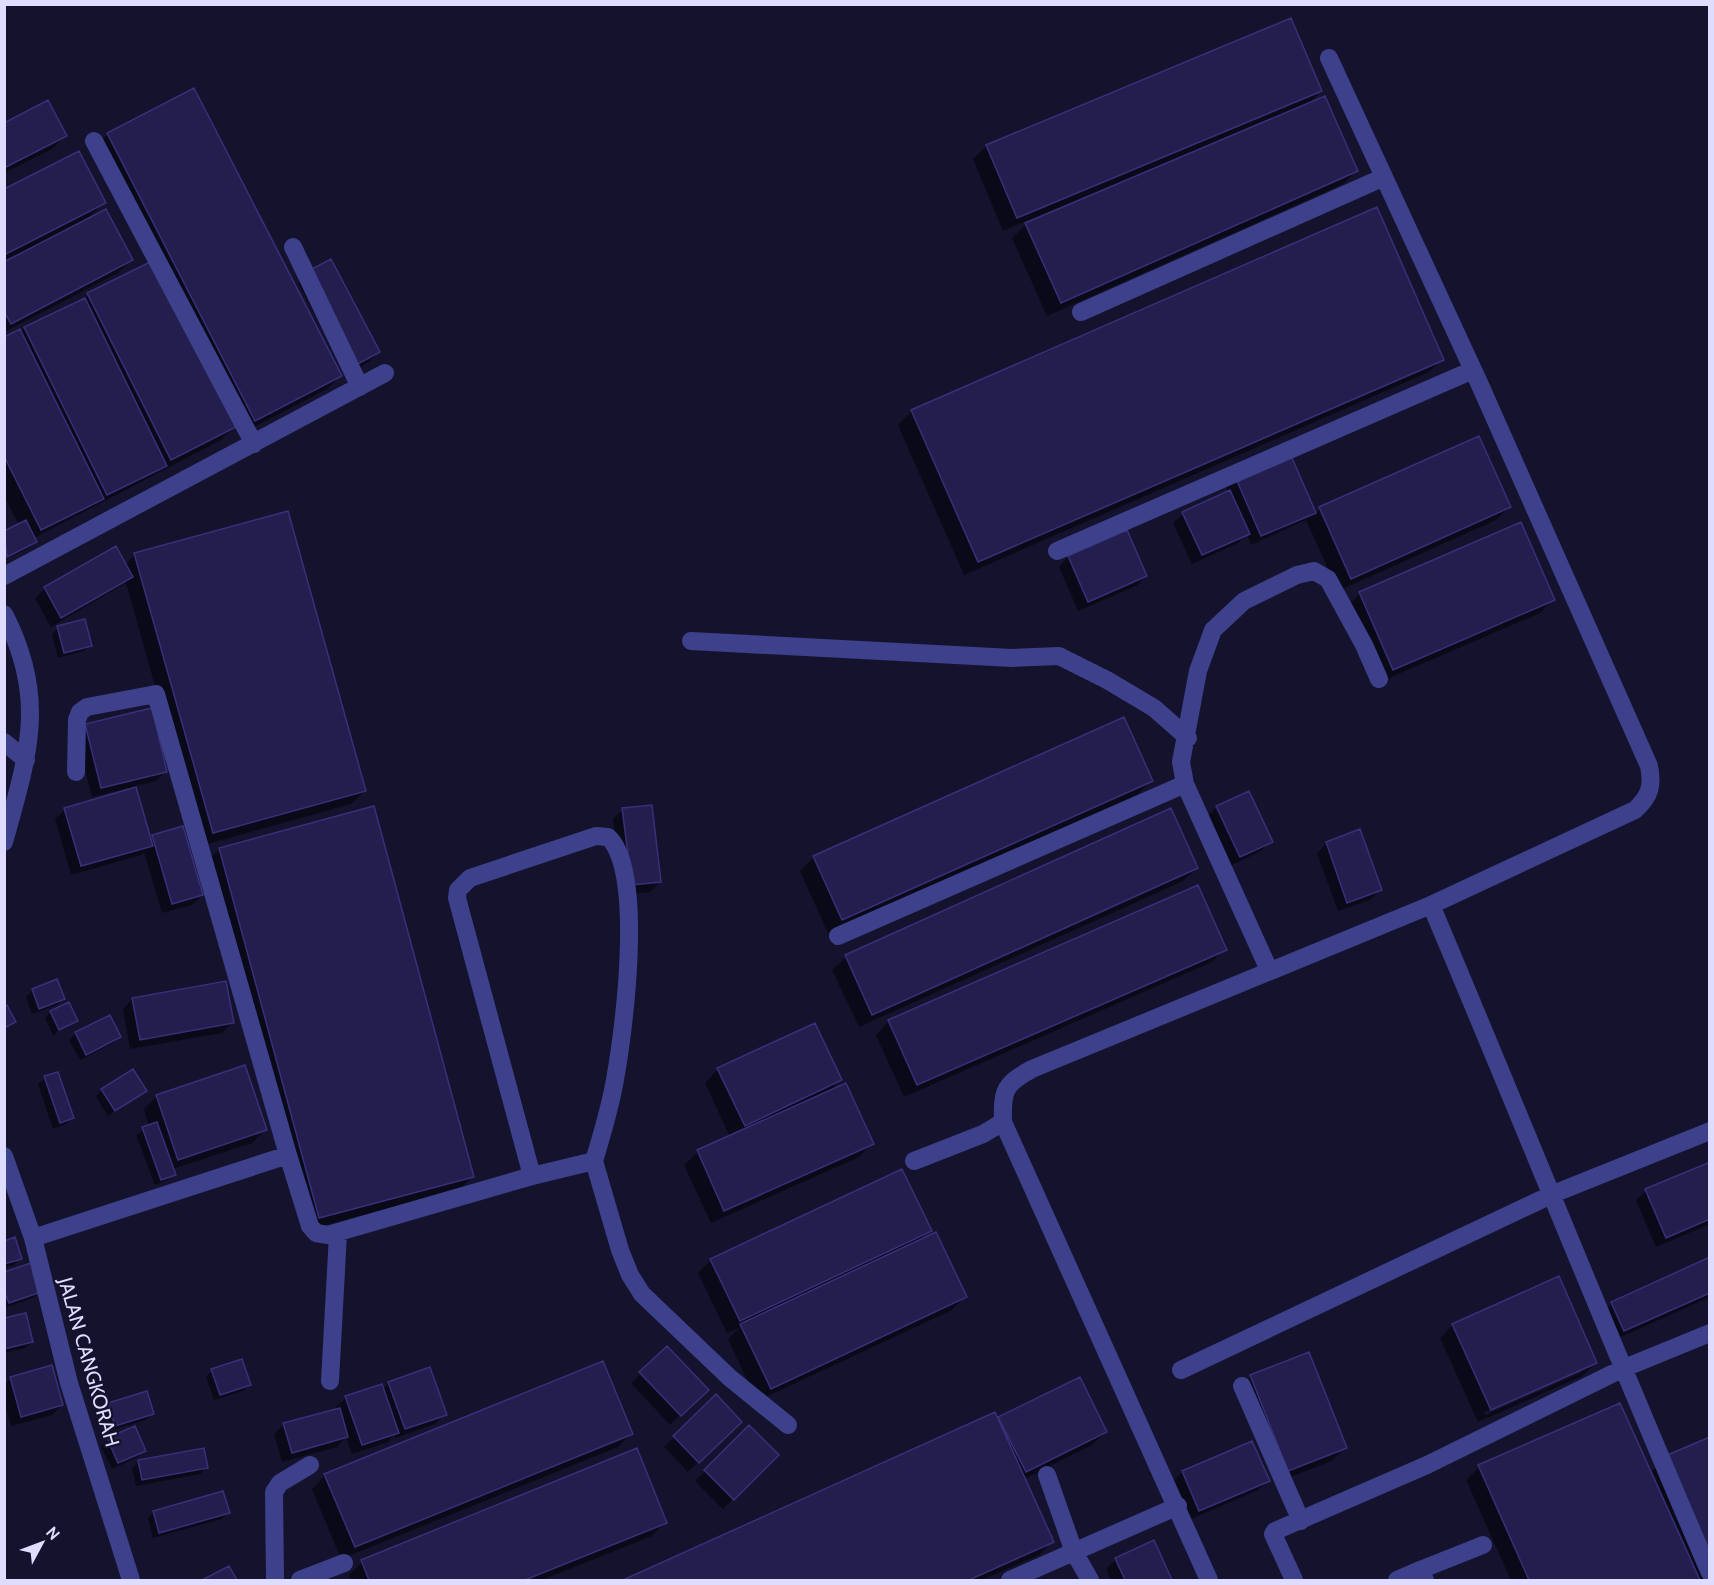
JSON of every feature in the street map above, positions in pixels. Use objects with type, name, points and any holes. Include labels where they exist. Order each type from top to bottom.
[{"type":"street","points":[[1211,1570],[1178,1506],[1003,1122],[1002,1100],[1006,1087],[1016,1077],[1269,970],[1431,905],[1635,810],[1647,798],[1653,783],[1649,766],[1473,370],[1382,178],[1329,58]]},
{"type":"street","points":[[94,141],[254,444]]},
{"type":"street","points":[[1081,312],[1382,178]]},
{"type":"street","points":[[293,247],[360,387]]},
{"type":"street","points":[[1058,551],[1473,370]]},
{"type":"street","points":[[4,576],[385,373]]},
{"type":"street","points":[[1269,970],[1185,784],[1181,762],[1188,738],[1198,671],[1213,630],[1244,601],[1297,575],[1314,571],[1328,579],[1364,645],[1379,679]]},
{"type":"street","points":[[4,614],[21,646],[28,673],[31,704],[26,760],[4,842]]},
{"type":"street","points":[[691,641],[1012,658],[1059,656],[1154,708],[1188,738]]},
{"type":"street","points":[[76,772],[77,720],[80,712],[87,707],[156,694],[310,1226],[322,1235],[338,1234],[532,1176],[594,1161]]},
{"type":"street","points":[[4,742],[26,760]]},
{"type":"street","points":[[838,936],[1185,784]]},
{"type":"street","points":[[532,1176],[457,898],[459,890],[470,879],[596,836],[608,837],[620,854],[629,909],[627,983],[613,1090],[594,1161],[620,1250],[642,1294],[730,1378],[788,1425]]},
{"type":"street","points":[[1431,905],[1552,1194],[1622,1369],[1710,1573]]},
{"type":"street","points":[[914,1161],[983,1134],[1003,1122]]},
{"type":"street","points":[[1181,1370],[1552,1194],[1710,1131]]},
{"type":"street","points":[[33,1238],[288,1155]]},
{"type":"street","name":"JALAN CANGKORAH","points":[[4,1156],[33,1238],[69,1383],[131,1581]]},
{"type":"street","points":[[330,1381],[338,1234]]},
{"type":"street","points":[[1294,1581],[1273,1533],[1427,1465],[1622,1369],[1710,1333]]},
{"type":"street","points":[[1242,1386],[1301,1521]]},
{"type":"street","points":[[275,1581],[274,1492],[280,1483],[310,1465]]},
{"type":"street","points":[[1047,1475],[1074,1552],[1090,1581]]},
{"type":"street","points":[[1010,1581],[1178,1506]]},
{"type":"street","points":[[1397,1581],[1423,1575],[1483,1545]]},
{"type":"street","points":[[300,1581],[344,1563]]},
{"type":"building","points":[[1291,18],[1322,91],[1017,218],[986,145]]},
{"type":"building","points":[[194,88],[342,376],[255,421],[107,133]]},
{"type":"building","points":[[1325,96],[1358,171],[1061,303],[1025,223]]},
{"type":"building","points":[[48,100],[67,136],[4,168],[4,123]]},
{"type":"building","points":[[79,151],[106,203],[4,255],[4,189]]},
{"type":"building","points":[[1377,207],[1444,360],[978,562],[911,410]]},
{"type":"building","points":[[106,209],[133,260],[11,324],[4,311],[4,262]]},
{"type":"building","points":[[331,259],[380,352],[356,365],[306,272]]},
{"type":"building","points":[[152,261],[236,427],[171,460],[87,293]]},
{"type":"building","points":[[85,298],[167,466],[107,495],[24,327]]},
{"type":"building","points":[[20,329],[104,499],[41,530],[4,456],[4,337]]},
{"type":"building","points":[[1479,436],[1511,507],[1351,579],[1319,507]]},
{"type":"building","points":[[1289,451],[1316,513],[1261,536],[1234,474]]},
{"type":"building","points":[[1230,490],[1250,534],[1202,555],[1182,512]]},
{"type":"building","points":[[288,511],[366,791],[213,833],[134,553]]},
{"type":"building","points":[[26,520],[37,542],[7,557],[4,531]]},
{"type":"building","points":[[1521,522],[1555,600],[1393,670],[1359,592]]},
{"type":"building","points":[[1127,530],[1147,576],[1088,602],[1068,556]]},
{"type":"building","points":[[116,546],[133,577],[61,618],[44,587]]},
{"type":"building","points":[[85,619],[92,646],[64,653],[57,626]]},
{"type":"building","points":[[152,708],[167,772],[101,788],[85,724]]},
{"type":"building","points":[[1124,717],[1153,781],[842,920],[813,856]]},
{"type":"building","points":[[136,787],[153,846],[81,866],[64,808]]},
{"type":"building","points":[[1249,791],[1273,842],[1240,857],[1216,806]]},
{"type":"building","points":[[652,805],[661,882],[632,885],[622,808]]},
{"type":"building","points":[[374,806],[474,1177],[319,1218],[219,848]]},
{"type":"building","points":[[1171,808],[1198,868],[872,1015],[845,955]]},
{"type":"building","points":[[183,826],[203,895],[172,904],[152,835]]},
{"type":"building","points":[[1360,829],[1382,890],[1347,903],[1326,842]]},
{"type":"building","points":[[1198,885],[1227,950],[917,1085],[888,1020]]},
{"type":"building","points":[[57,979],[65,999],[39,1009],[32,989]]},
{"type":"building","points":[[226,981],[234,1023],[140,1040],[132,998]]},
{"type":"building","points":[[69,1002],[78,1021],[59,1030],[50,1011]]},
{"type":"building","points":[[7,1005],[16,1022],[4,1028],[4,1007]]},
{"type":"building","points":[[110,1015],[121,1037],[86,1055],[75,1032]]},
{"type":"building","points":[[815,1023],[842,1080],[745,1126],[717,1068]]},
{"type":"building","points":[[245,1065],[267,1130],[178,1160],[156,1095]]},
{"type":"building","points":[[133,1069],[147,1091],[115,1111],[101,1089]]},
{"type":"building","points":[[58,1072],[74,1118],[60,1123],[44,1076]]},
{"type":"building","points":[[846,1083],[874,1144],[724,1211],[697,1150]]},
{"type":"building","points":[[157,1122],[176,1175],[161,1180],[142,1127]]},
{"type":"building","points":[[1710,1162],[1710,1219],[1666,1238],[1645,1189]]},
{"type":"building","points":[[902,1169],[932,1231],[740,1321],[710,1259]]},
{"type":"building","points":[[936,1232],[967,1297],[771,1389],[740,1324]]},
{"type":"building","points":[[15,1237],[22,1259],[4,1264],[4,1241]]},
{"type":"building","points":[[1710,1257],[1710,1293],[1624,1331],[1611,1302]]},
{"type":"building","points":[[31,1263],[41,1292],[9,1303],[4,1291],[4,1272]]},
{"type":"building","points":[[1559,1276],[1597,1363],[1491,1410],[1452,1324]]},
{"type":"building","points":[[26,1313],[33,1342],[4,1349],[4,1318]]},
{"type":"building","points":[[667,1346],[709,1390],[681,1416],[639,1372]]},
{"type":"building","points":[[1309,1352],[1347,1448],[1288,1471],[1250,1375]]},
{"type":"building","points":[[242,1359],[251,1385],[220,1395],[211,1369]]},
{"type":"building","points":[[603,1361],[633,1434],[355,1547],[324,1474]]},
{"type":"building","points":[[52,1365],[63,1405],[21,1417],[10,1377]]},
{"type":"building","points":[[430,1367],[447,1415],[405,1429],[388,1382]]},
{"type":"building","points":[[1080,1377],[1107,1432],[1026,1472],[998,1417]]},
{"type":"building","points":[[382,1384],[399,1433],[362,1445],[345,1396]]},
{"type":"building","points":[[147,1391],[154,1414],[115,1426],[108,1403]]},
{"type":"building","points":[[716,1394],[742,1422],[699,1463],[673,1436]]},
{"type":"building","points":[[1620,1403],[1700,1580],[1529,1580],[1478,1465]]},
{"type":"building","points":[[340,1408],[348,1437],[292,1453],[283,1423]]},
{"type":"building","points":[[995,1412],[1054,1542],[969,1580],[623,1580]]},
{"type":"building","points":[[749,1425],[779,1455],[734,1500],[704,1470]]},
{"type":"building","points":[[135,1426],[146,1451],[118,1463],[107,1438]]},
{"type":"building","points":[[1710,1437],[1710,1558],[1665,1456]]},
{"type":"building","points":[[1252,1441],[1270,1481],[1199,1511],[1182,1471]]},
{"type":"building","points":[[204,1448],[208,1468],[142,1480],[138,1460]]},
{"type":"building","points":[[637,1448],[667,1523],[525,1580],[369,1580],[361,1560]]},
{"type":"building","points":[[223,1491],[230,1513],[159,1533],[153,1511]]},
{"type":"building","points":[[1154,1540],[1172,1580],[1125,1580],[1115,1558]]},
{"type":"building","points":[[229,1566],[237,1580],[202,1580]]}]
